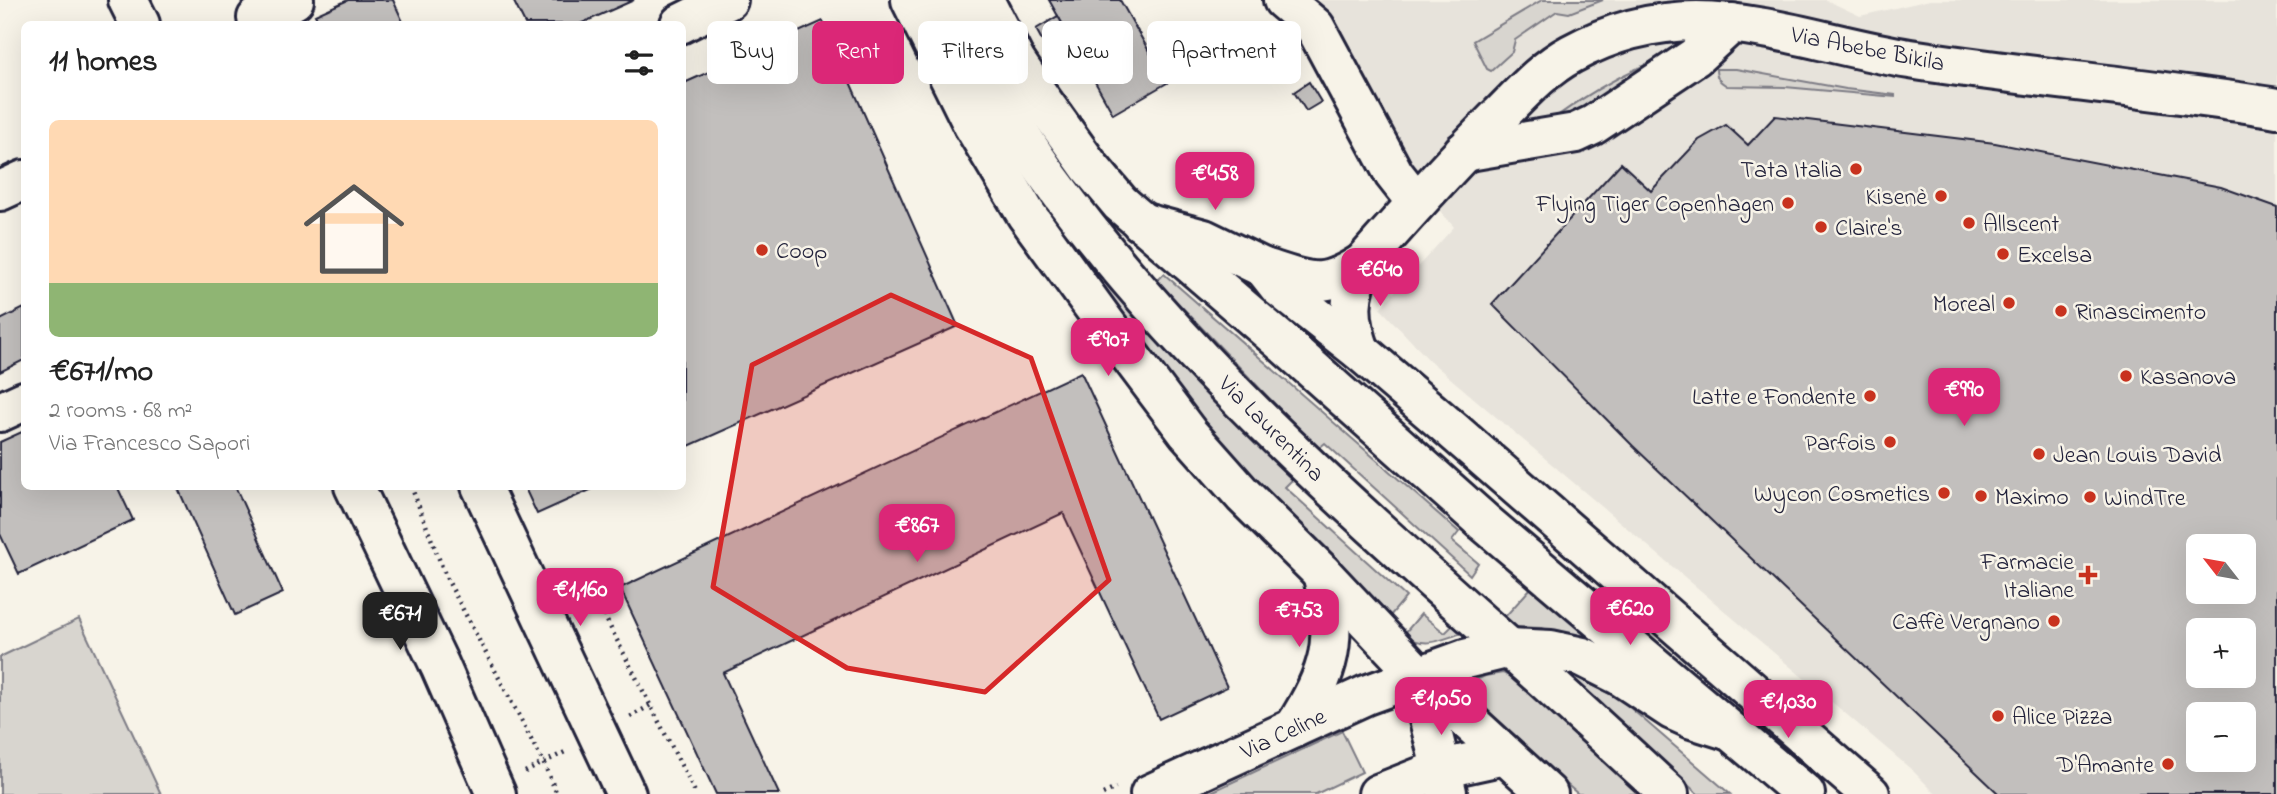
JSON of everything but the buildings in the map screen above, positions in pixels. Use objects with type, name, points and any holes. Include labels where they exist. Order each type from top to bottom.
[{"type":"street","points":[[128,0],[138,21]]},
{"type":"street","points":[[255,14],[294,0]]},
{"type":"street","points":[[686,21],[729,0]]},
{"type":"street","points":[[911,0],[973,125],[1026,214],[1188,433],[1243,495],[1322,573],[1418,675],[1548,794]]},
{"type":"street","name":"Via Laurentina","points":[[948,0],[987,80],[1033,153],[1083,223],[1154,308],[1236,395],[1363,518],[1669,794]]},
{"type":"street","points":[[984,0],[1016,62],[1054,118],[1102,183],[1141,222],[1284,344],[1484,522],[1805,794]]},
{"type":"street","points":[[1283,0],[1315,27],[1394,174],[1416,202]]},
{"type":"street","name":"Via Abebe Bikila","points":[[1264,268],[1317,282],[1345,275],[1363,263],[1463,152],[1555,64],[1584,47],[1623,30],[1648,12],[1697,21],[1732,23],[1910,59],[2277,108]]},
{"type":"street","points":[[1463,152],[1576,133],[1593,125],[1695,57],[1732,23]]},
{"type":"street","points":[[0,191],[21,181]]},
{"type":"street","points":[[1141,222],[1204,239],[1264,268],[1279,288],[1360,351],[1870,794]]},
{"type":"street","points":[[1360,351],[1350,317],[1351,298],[1363,263]]},
{"type":"street","points":[[0,412],[21,402]]},
{"type":"street","points":[[356,490],[440,666],[496,794]]},
{"type":"street","points":[[483,490],[626,794]]},
{"type":"street","points":[[1294,728],[1314,692],[1329,648],[1331,621],[1322,573]]},
{"type":"street","name":"Via Celine","points":[[1137,789],[1294,728],[1418,675],[1475,656],[1510,648],[1551,650],[1583,657],[1619,675],[1672,710],[1732,732]]},
{"type":"street","points":[[1418,675],[1445,781]]},
{"type":"street","points":[[1378,794],[1445,781],[1505,755]]},
{"type":"path","points":[[413,490],[446,577],[557,794]]},
{"type":"path","points":[[604,615],[696,794]]},
{"type":"path","points":[[620,723],[651,705]]},
{"type":"path","points":[[528,770],[574,748]]},
{"type":"path","points":[[1103,794],[1137,789]]},
{"type":"highlighted area","points":[[891,295],[1031,358],[1109,580],[985,692],[847,668],[713,587],[752,365]]},
{"type":"shaded area","points":[[1542,0],[1603,0],[1569,13],[1557,11],[1515,40],[1512,52],[1491,71],[1487,69],[1473,41]]},
{"type":"shaded area","name":"Maximo","points":[[1826,0],[1860,16],[1930,0],[2277,0],[2277,794],[1936,794],[1912,770],[1429,360],[1380,308],[1454,227],[1401,166],[1319,1]]},
{"type":"shaded area","points":[[1645,65],[1642,73],[1571,120],[1545,125],[1593,92]]},
{"type":"shaded area","points":[[1716,69],[1736,69],[1895,97],[1785,87],[1727,86],[1719,79]]},
{"type":"shaded area","points":[[1063,227],[1294,478],[1285,487],[1406,597],[1390,616],[1273,498],[1186,401],[1058,229]]},
{"type":"shaded area","points":[[1164,274],[1459,532],[1452,541],[1478,563],[1470,575],[1325,443],[1318,449],[1157,281]]},
{"type":"shaded area","points":[[1531,588],[1602,646],[1542,628],[1511,627],[1502,620]]},
{"type":"shaded area","points":[[1421,614],[1445,633],[1453,625],[1462,633],[1426,643],[1412,639],[1404,634]]},
{"type":"shaded area","points":[[79,619],[161,794],[0,794],[0,657]]},
{"type":"shaded area","points":[[1503,673],[1511,677],[1642,794],[1578,794],[1473,703],[1470,693],[1474,681]]},
{"type":"shaded area","points":[[1567,676],[1574,676],[1620,699],[1730,794],[1698,794]]},
{"type":"shaded area","points":[[1342,731],[1362,772],[1316,794],[1207,794]]},
{"type":"place","name":"Tata Italia","points":[[1856,169]]},
{"type":"place","name":"Kisenè","points":[[1941,196]]},
{"type":"place","name":"Flying Tiger Copenhagen","points":[[1788,203]]},
{"type":"place","name":"Allscent","points":[[1969,223]]},
{"type":"place","name":"Claire's","points":[[1821,227]]},
{"type":"place","name":"Coop","points":[[762,250]]},
{"type":"place","name":"Excelsa","points":[[2003,254]]},
{"type":"place","name":"Moreal","points":[[2009,303]]},
{"type":"place","name":"Rinascimento","points":[[2061,311]]},
{"type":"place","name":"Kasanova","points":[[2126,376]]},
{"type":"place","name":"Latte e Fondente","points":[[1870,396]]},
{"type":"place","name":"Parfois","points":[[1890,442]]},
{"type":"place","name":"Jean Louis David","points":[[2039,454]]},
{"type":"place","name":"Wycon Cosmetics","points":[[1944,493]]},
{"type":"place","name":"Maximo","points":[[1981,496]]},
{"type":"place","name":"WindTre","points":[[2090,497]]},
{"type":"place","name":"Farmacie Italiane","points":[[2088,575]]},
{"type":"place","name":"Caffè Vergnano","points":[[2054,621]]},
{"type":"place","name":"Alice Pizza","points":[[1998,716]]},
{"type":"place","name":"D'Amante","points":[[2168,764]]}]
